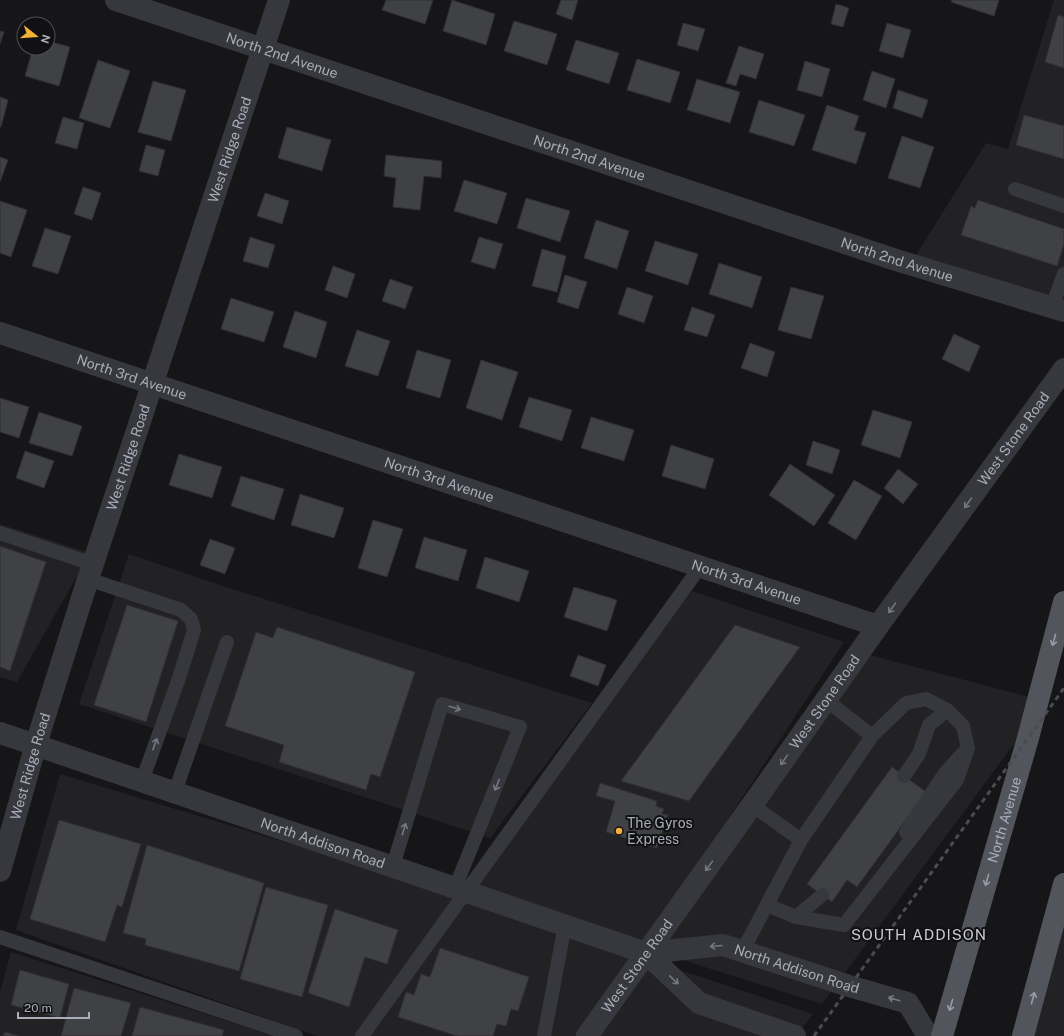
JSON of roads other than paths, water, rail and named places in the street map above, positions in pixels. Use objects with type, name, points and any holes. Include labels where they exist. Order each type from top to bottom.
[{"type":"main road","name":"North Avenue","points":[[942,1036],[1028,738],[1064,602]]},
{"type":"main road","points":[[1023,1036],[1063,892]]},
{"type":"street","name":"North 2nd Avenue","points":[[116,0],[896,260],[1058,309]]},
{"type":"street","name":"West Ridge Road","points":[[0,871],[36,744],[91,571],[279,0]]},
{"type":"street","name":"North 3rd Avenue","points":[[0,333],[878,626]]},
{"type":"street","name":"West Stone Road","points":[[587,1036],[878,626],[1064,369]]},
{"type":"street","name":"North Addison Road","points":[[0,733],[646,953],[699,1003],[795,1036]]},
{"type":"street","name":"North Addison Road","points":[[646,953],[723,945],[842,984],[908,1003],[928,1036]]},
{"type":"lane","points":[[1015,189],[1064,206]]},
{"type":"lane","points":[[1058,309],[1064,274]]},
{"type":"lane","points":[[0,533],[181,610],[191,619],[194,630],[178,681],[142,781]]},
{"type":"lane","points":[[362,1036],[460,890],[700,567]]},
{"type":"lane","points":[[175,792],[227,642]]},
{"type":"lane","points":[[742,952],[767,905],[802,840],[872,736],[906,703],[926,699],[947,710],[963,726],[968,748],[957,780],[844,925],[796,916],[767,905]]},
{"type":"lane","points":[[826,700],[872,736]]},
{"type":"lane","points":[[393,866],[442,704],[520,727],[460,890]]},
{"type":"lane","points":[[904,776],[919,754],[929,725],[947,710]]},
{"type":"lane","points":[[752,805],[802,840]]},
{"type":"lane","points":[[796,916],[822,894]]},
{"type":"lane","points":[[544,1036],[564,925]]},
{"type":"lane","points":[[0,937],[296,1036]]},
{"type":"railway","points":[[814,1036],[1064,688]]},
{"type":"place","name":"The Gyros Express","points":[[619,831]]},
{"type":"district","name":"SOUTH ADDISON","points":[[919,935]]}]
